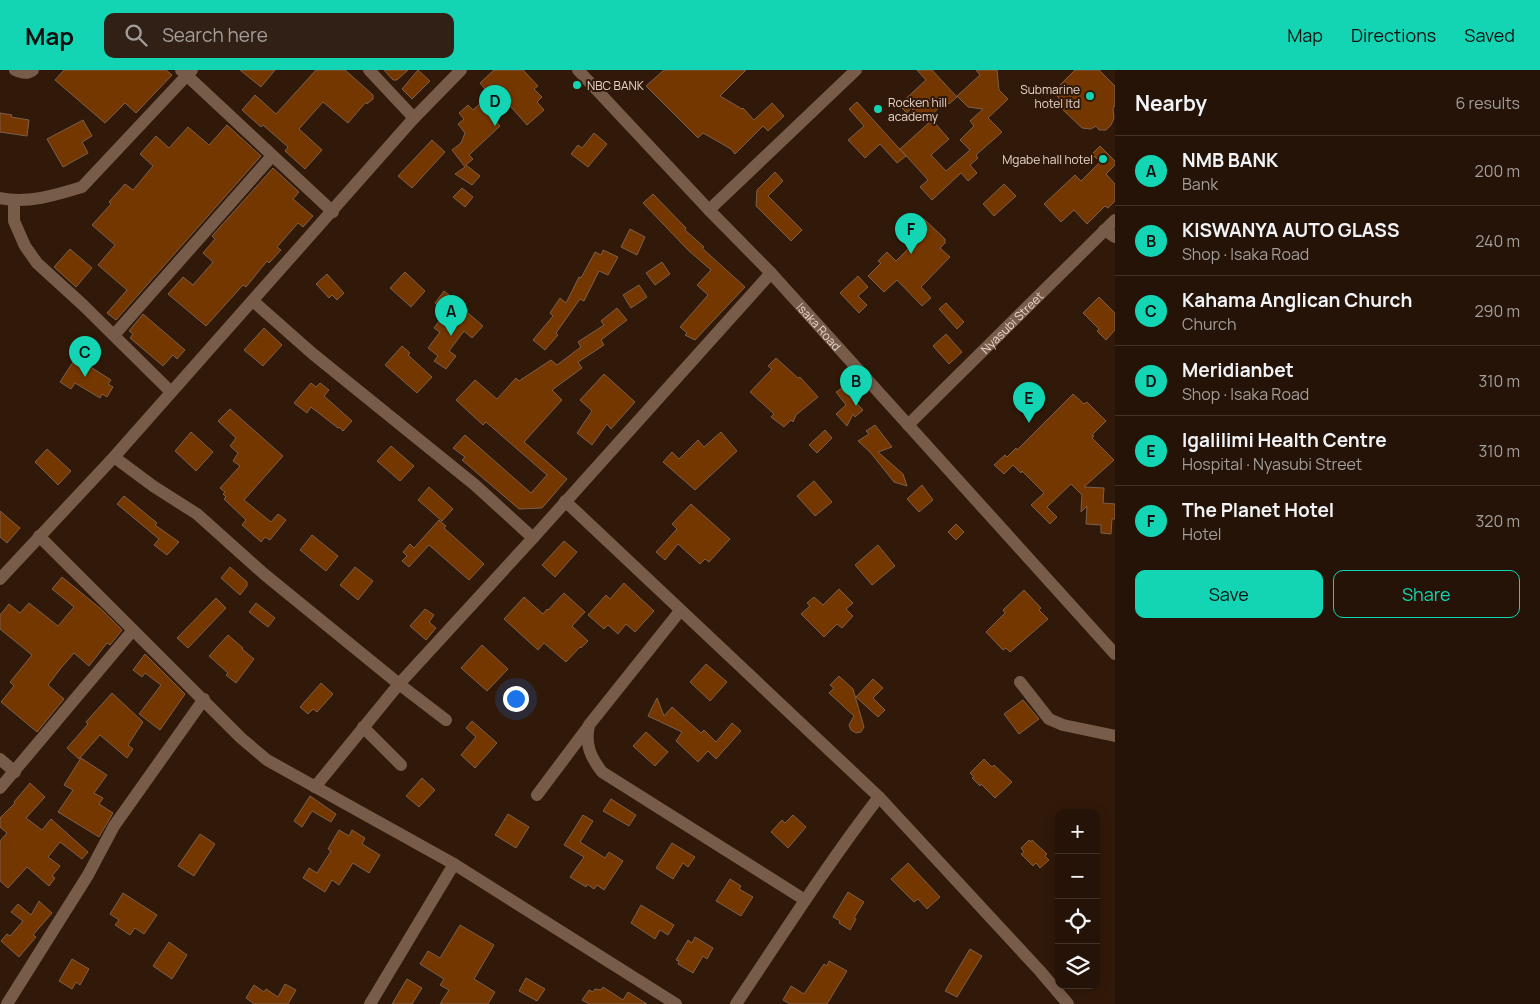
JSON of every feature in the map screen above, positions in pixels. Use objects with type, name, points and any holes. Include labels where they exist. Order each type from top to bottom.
[{"type":"street","points":[[15,70],[20,72],[30,72],[33,70]]},
{"type":"street","points":[[369,70],[414,118]]},
{"type":"street","points":[[0,579],[114,457],[333,212],[414,118],[461,70]]},
{"type":"street","name":"Isaka Road","points":[[578,70],[770,273],[1115,654]]},
{"type":"street","points":[[709,210],[856,70]]},
{"type":"street","points":[[0,198],[14,201],[58,195],[82,187],[187,72],[272,156],[333,212]]},
{"type":"street","points":[[114,335],[272,156]]},
{"type":"street","points":[[14,201],[14,221],[26,246],[37,262],[171,392]]},
{"type":"street","name":"Nyasubi Street","points":[[908,425],[1110,234],[1115,220]]},
{"type":"street","points":[[315,787],[399,684],[533,538],[770,273]]},
{"type":"street","points":[[253,301],[313,354],[475,485],[533,538]]},
{"type":"street","points":[[114,457],[153,486],[197,514],[264,574],[446,720]]},
{"type":"street","points":[[565,501],[879,797],[1040,971],[1068,1004]]},
{"type":"street","points":[[39,536],[241,738],[267,760],[296,778],[454,864],[676,1004]]},
{"type":"street","points":[[537,795],[589,725],[680,611]]},
{"type":"street","points":[[0,788],[133,630]]},
{"type":"street","points":[[1020,682],[1049,719],[1063,726],[1115,736]]},
{"type":"street","points":[[7,1004],[88,875],[114,826],[204,699]]},
{"type":"street","points":[[589,725],[587,737],[589,748],[594,761],[602,772],[805,900]]},
{"type":"street","points":[[363,727],[401,765]]},
{"type":"street","points":[[0,759],[15,772]]},
{"type":"street","points":[[736,1004],[805,900],[879,797]]},
{"type":"street","points":[[370,1004],[454,864]]},
{"type":"building","points":[[64,70],[166,70],[172,75],[136,113],[125,103],[105,123],[55,80]]},
{"type":"building","points":[[240,70],[275,70],[261,87]]},
{"type":"building","points":[[316,70],[345,70],[373,95],[373,99],[367,104],[366,102],[348,123],[323,102],[299,129],[322,150],[305,169],[285,151],[288,147],[242,110],[255,95],[276,114]]},
{"type":"building","points":[[384,70],[408,70],[397,80],[393,80]]},
{"type":"building","points":[[418,70],[430,81],[412,99],[402,89]]},
{"type":"building","points":[[494,70],[523,70],[538,86],[534,89],[542,97],[537,102],[544,110],[527,125],[504,99],[488,113],[500,126],[469,155],[473,159],[466,165],[480,176],[472,185],[455,174],[465,167],[452,150],[461,143],[465,133],[458,124],[464,119],[459,113],[468,105],[473,110],[490,95],[480,83]]},
{"type":"building","points":[[664,70],[746,70],[720,96],[743,108],[754,120],[772,103],[784,116],[768,131],[763,126],[735,154],[731,149],[703,133],[698,138],[646,86]]},
{"type":"building","points":[[917,70],[932,70],[957,97],[949,104],[946,101],[924,122],[911,108],[907,113],[899,105],[926,80]]},
{"type":"building","points":[[976,70],[997,70],[999,90],[1008,99],[988,118],[1002,132],[976,155],[978,158],[970,165],[977,173],[968,181],[961,173],[932,200],[920,187],[928,180],[900,149],[932,120],[949,139],[931,155],[946,171],[970,150],[960,140],[974,126],[970,121],[983,109],[968,107],[957,96],[980,75]]},
{"type":"building","points":[[1075,70],[1099,70],[1115,86],[1114,118],[1106,130],[1099,130],[1096,126],[1091,129],[1082,128],[1060,107],[1059,98],[1053,92]]},
{"type":"building","points":[[857,102],[906,156],[897,163],[880,144],[865,158],[848,140],[864,126],[849,109]]},
{"type":"building","points":[[0,113],[29,120],[27,136],[0,132]]},
{"type":"building","points":[[83,120],[92,136],[82,142],[88,153],[63,167],[47,139]]},
{"type":"building","points":[[227,125],[261,156],[116,320],[107,313],[127,290],[98,265],[115,245],[92,225],[111,204],[109,202],[125,184],[133,190],[153,166],[140,154],[156,136],[169,148],[188,127],[209,145]]},
{"type":"building","points":[[594,133],[607,144],[588,167],[571,154],[578,145],[582,148]]},
{"type":"building","points":[[432,140],[445,152],[412,188],[398,176]]},
{"type":"building","points":[[1100,146],[1115,161],[1115,165],[1106,174],[1115,184],[1115,201],[1108,208],[1105,206],[1087,224],[1074,210],[1061,222],[1044,204],[1075,175],[1081,181],[1100,162],[1092,154]]},
{"type":"building","points":[[273,168],[299,192],[293,199],[313,216],[303,227],[298,223],[277,247],[281,250],[269,263],[267,261],[246,287],[243,285],[206,326],[168,294],[183,277],[193,285],[213,262],[203,253],[215,239],[212,236]]},
{"type":"building","points":[[775,172],[783,181],[768,196],[802,230],[791,241],[756,206],[757,190]]},
{"type":"building","points":[[1004,184],[1016,196],[994,216],[983,204]]},
{"type":"building","points":[[462,188],[473,197],[465,207],[453,197]]},
{"type":"building","points":[[653,194],[686,228],[685,230],[704,247],[702,248],[745,287],[695,340],[685,335],[687,333],[680,327],[708,295],[697,285],[711,270],[688,250],[643,203]]},
{"type":"building","points":[[924,219],[945,239],[945,243],[940,248],[950,257],[921,287],[931,298],[922,306],[897,280],[884,292],[868,276],[881,263],[878,261],[887,252],[896,261],[911,246],[904,240]]},
{"type":"building","points":[[630,229],[645,237],[637,255],[621,247]]},
{"type":"building","points":[[70,249],[92,268],[76,287],[54,267]]},
{"type":"building","points":[[603,250],[618,257],[608,275],[599,271],[584,301],[580,299],[556,333],[558,335],[545,350],[533,340],[553,316],[550,313],[560,298],[566,303],[579,277],[581,278],[595,252],[601,255]]},
{"type":"building","points":[[662,262],[670,274],[655,285],[646,273]]},
{"type":"building","points":[[405,272],[425,291],[411,307],[390,288]]},
{"type":"building","points":[[327,274],[344,293],[337,300],[332,295],[329,298],[316,284]]},
{"type":"building","points":[[858,276],[868,287],[858,296],[867,305],[859,313],[840,293]]},
{"type":"building","points":[[639,285],[647,297],[631,308],[623,295]]},
{"type":"building","points":[[444,291],[468,310],[467,312],[483,326],[472,338],[464,331],[449,351],[456,356],[446,369],[434,361],[438,356],[428,348],[440,332],[434,328],[446,312],[435,303]]},
{"type":"building","points":[[1099,297],[1115,313],[1115,330],[1106,340],[1097,331],[1099,329],[1083,313]]},
{"type":"building","points":[[946,303],[964,322],[957,329],[939,309]]},
{"type":"building","points":[[617,308],[627,320],[601,340],[604,345],[578,362],[582,368],[552,390],[562,400],[524,442],[567,479],[542,508],[519,509],[462,460],[465,457],[453,448],[465,435],[531,493],[547,475],[486,422],[483,425],[456,400],[475,380],[497,399],[516,378],[519,381],[551,360],[557,365],[581,347],[578,342],[604,325],[601,321]]},
{"type":"building","points":[[143,314],[185,350],[177,359],[173,355],[163,366],[130,338],[133,334],[129,331]]},
{"type":"building","points":[[264,328],[282,345],[263,366],[244,350]]},
{"type":"building","points":[[946,334],[962,352],[949,364],[933,346]]},
{"type":"building","points":[[402,346],[410,353],[408,355],[432,377],[417,393],[385,365]]},
{"type":"building","points":[[79,353],[89,359],[86,364],[111,380],[108,384],[113,387],[107,397],[102,394],[100,398],[75,383],[71,389],[60,382]]},
{"type":"building","points":[[776,358],[798,378],[800,377],[818,397],[796,415],[793,422],[791,420],[784,427],[771,417],[774,414],[750,392],[772,369],[768,366]]},
{"type":"building","points":[[604,374],[635,402],[611,429],[607,424],[592,445],[577,433],[592,411],[580,400]]},
{"type":"building","points":[[311,383],[316,387],[320,383],[329,390],[324,396],[352,421],[343,431],[311,407],[307,413],[294,403]]},
{"type":"building","points":[[842,388],[863,410],[855,417],[853,414],[847,426],[836,414],[846,405],[836,392]]},
{"type":"building","points":[[1073,394],[1084,404],[1087,402],[1106,421],[1092,435],[1094,436],[1092,438],[1114,460],[1084,487],[1104,488],[1103,503],[1115,504],[1115,519],[1112,519],[1111,534],[1101,533],[1101,525],[1086,524],[1087,506],[1081,512],[1082,495],[1071,484],[1047,507],[1057,517],[1050,524],[1031,505],[1044,493],[1022,471],[1021,473],[1013,465],[1004,474],[994,465],[1005,455],[1007,457],[1016,448],[1017,450]]},
{"type":"building","points":[[230,409],[283,456],[244,500],[271,522],[278,514],[286,520],[270,540],[265,537],[261,542],[242,525],[246,520],[224,499],[226,497],[223,494],[225,492],[220,488],[240,466],[233,461],[238,453],[230,446],[236,438],[218,421]]},
{"type":"building","points":[[875,425],[892,447],[878,452],[903,474],[907,486],[894,482],[870,452],[858,441],[869,434],[866,431]]},
{"type":"building","points":[[825,430],[832,438],[817,453],[809,445]]},
{"type":"building","points":[[191,432],[213,452],[196,471],[175,451]]},
{"type":"building","points":[[721,432],[737,451],[695,490],[663,462],[672,452],[679,459],[698,440],[704,447]]},
{"type":"building","points":[[391,446],[414,466],[400,481],[377,461]]},
{"type":"building","points":[[47,449],[71,471],[58,485],[35,462]]},
{"type":"building","points":[[814,481],[832,502],[815,516],[797,496]]},
{"type":"building","points":[[922,485],[933,500],[919,512],[907,499]]},
{"type":"building","points":[[429,487],[453,509],[442,521],[418,500]]},
{"type":"building","points":[[124,496],[157,523],[155,525],[179,542],[167,555],[154,545],[159,539],[117,504]]},
{"type":"building","points":[[691,504],[730,539],[709,562],[705,559],[700,564],[678,544],[665,560],[656,552],[677,529],[672,524]]},
{"type":"building","points":[[0,511],[20,528],[7,543],[0,537]]},
{"type":"building","points":[[439,520],[446,526],[444,528],[484,564],[469,580],[429,545],[409,567],[402,561],[407,556],[403,552],[410,544],[414,548]]},
{"type":"building","points":[[956,524],[964,532],[956,540],[948,532]]},
{"type":"building","points":[[312,535],[338,556],[326,571],[300,550]]},
{"type":"building","points":[[564,541],[577,552],[555,577],[542,565]]},
{"type":"building","points":[[878,545],[895,566],[872,585],[855,565]]},
{"type":"building","points":[[230,567],[247,582],[247,586],[240,595],[221,578]]},
{"type":"building","points":[[355,567],[373,581],[358,600],[340,585]]},
{"type":"building","points":[[62,577],[101,609],[122,630],[110,645],[107,643],[89,666],[74,653],[61,668],[48,685],[64,699],[37,732],[1,702],[14,686],[10,682],[32,655],[0,629],[0,615],[9,604],[20,613],[29,603],[58,626],[74,607],[52,589]]},
{"type":"building","points":[[624,583],[654,611],[635,632],[626,624],[618,634],[608,625],[604,629],[588,615],[606,595],[610,599]]},
{"type":"building","points":[[839,589],[853,603],[846,609],[853,616],[842,628],[837,624],[824,637],[801,614],[810,606],[807,603],[814,597],[823,605]]},
{"type":"building","points":[[1024,590],[1041,608],[1039,610],[1048,619],[1010,652],[1006,648],[1003,650],[986,632],[1005,613],[1003,610]]},
{"type":"building","points":[[564,593],[585,612],[572,626],[588,641],[566,662],[544,643],[538,650],[504,619],[524,597],[543,614]]},
{"type":"building","points":[[216,598],[226,608],[188,648],[177,638]]},
{"type":"building","points":[[256,603],[275,618],[268,627],[249,612]]},
{"type":"building","points":[[425,609],[434,615],[429,622],[436,628],[426,640],[410,626]]},
{"type":"building","points":[[228,635],[254,659],[236,683],[209,656]]},
{"type":"building","points":[[482,645],[508,669],[487,691],[461,668]]},
{"type":"building","points":[[145,654],[185,694],[160,730],[139,714],[161,685],[145,673],[142,677],[133,670]]},
{"type":"building","points":[[706,664],[727,682],[710,701],[690,682]]},
{"type":"building","points":[[839,676],[853,689],[864,727],[861,732],[856,733],[851,730],[849,725],[854,716],[829,693],[834,688],[830,685]]},
{"type":"building","points":[[873,679],[883,688],[873,698],[885,710],[878,717],[856,697]]},
{"type":"building","points":[[321,683],[333,694],[317,712],[313,709],[308,714],[300,707]]},
{"type":"building","points":[[112,693],[143,722],[128,745],[133,749],[127,758],[100,735],[79,759],[67,748],[88,724],[86,722]]},
{"type":"building","points":[[657,698],[664,716],[672,707],[701,733],[704,730],[716,742],[732,723],[741,731],[716,759],[708,751],[698,762],[676,741],[682,732],[648,716]]},
{"type":"building","points":[[1023,700],[1039,719],[1019,734],[1004,714]]},
{"type":"building","points":[[472,721],[497,743],[475,768],[461,755],[476,737],[466,728]]},
{"type":"building","points":[[646,732],[668,752],[655,766],[633,746]]},
{"type":"building","points":[[81,758],[107,775],[94,793],[103,798],[99,804],[113,813],[99,837],[58,812],[73,790],[64,785]]},
{"type":"building","points":[[984,759],[992,767],[994,765],[1012,782],[995,798],[972,778],[974,777],[970,773]]},
{"type":"building","points":[[422,778],[435,790],[419,807],[406,796]]},
{"type":"building","points":[[30,783],[45,797],[26,818],[42,830],[51,819],[88,852],[82,859],[60,842],[48,857],[60,866],[52,876],[55,878],[49,886],[27,867],[8,888],[0,881],[0,841],[7,833],[0,827],[0,818],[15,803]]},
{"type":"building","points":[[310,796],[336,814],[331,822],[312,811],[302,827],[294,821]]},
{"type":"building","points":[[611,799],[636,815],[629,826],[603,811]]},
{"type":"building","points":[[508,814],[529,827],[516,848],[495,835]]},
{"type":"building","points":[[583,815],[593,821],[580,842],[605,858],[609,852],[623,861],[604,890],[597,885],[594,889],[587,884],[586,887],[570,877],[584,857],[564,845]]},
{"type":"building","points":[[793,815],[806,827],[788,848],[771,832],[782,820],[785,823]]},
{"type":"building","points":[[339,830],[349,836],[352,830],[365,838],[362,844],[380,855],[369,873],[353,863],[339,885],[332,880],[325,892],[303,878],[309,868],[317,873],[331,851],[328,849]]},
{"type":"building","points":[[200,834],[215,844],[194,876],[178,866]]},
{"type":"building","points":[[1029,840],[1031,842],[1032,840],[1047,854],[1045,856],[1049,860],[1040,868],[1036,863],[1033,866],[1021,854],[1024,852],[1021,848]]},
{"type":"building","points":[[672,843],[695,857],[688,867],[683,863],[673,879],[656,868]]},
{"type":"building","points":[[908,863],[940,897],[927,909],[918,899],[914,902],[891,879]]},
{"type":"building","points":[[730,879],[741,886],[739,889],[753,897],[741,916],[716,901]]},
{"type":"building","points":[[848,892],[864,902],[854,918],[856,919],[850,930],[833,917]]},
{"type":"building","points":[[123,893],[157,915],[144,934],[135,928],[130,935],[115,925],[119,920],[110,914]]},
{"type":"building","points":[[39,901],[52,913],[33,935],[36,937],[19,957],[1,941],[7,934],[10,936],[23,921],[11,912],[18,904],[31,915]]},
{"type":"building","points":[[641,905],[674,925],[668,935],[660,930],[655,939],[631,923]]},
{"type":"building","points":[[460,925],[494,945],[474,979],[495,992],[488,1004],[440,1004],[449,990],[440,985],[444,979],[420,964],[428,951],[440,958]]},
{"type":"building","points":[[695,937],[713,948],[707,959],[703,956],[693,973],[678,964],[679,961],[676,960],[688,940],[692,943]]},
{"type":"building","points":[[169,942],[187,955],[172,979],[153,966]]},
{"type":"building","points":[[970,949],[982,956],[957,997],[945,991]]},
{"type":"building","points":[[72,959],[89,969],[80,985],[76,982],[72,989],[59,981]]},
{"type":"building","points":[[829,961],[847,971],[827,1004],[790,1004],[783,1000],[791,986],[804,994],[824,964],[827,966]]},
{"type":"building","points":[[526,978],[545,989],[537,1001],[519,991]]},
{"type":"building","points":[[407,979],[422,988],[412,1004],[392,1004]]},
{"type":"building","points":[[285,984],[296,990],[288,1004],[254,1004],[246,998],[254,985],[264,992],[266,989],[278,997]]},
{"type":"building","points":[[603,987],[623,1000],[628,992],[647,1004],[589,1004],[582,1000],[589,990],[593,992],[595,989],[601,990]]},
{"type":"place","name":"NBC BANK","points":[[577,85]]},
{"type":"place","name":"Submarine hotel ltd","points":[[1090,96]]},
{"type":"place","name":"Rocken hill academy","points":[[878,109]]},
{"type":"place","name":"Meridianbet","points":[[495,126]]},
{"type":"place","name":"Mgabe hall hotel","points":[[1103,159]]},
{"type":"place","name":"The Planet Hotel","points":[[911,254]]},
{"type":"place","name":"NMB BANK","points":[[451,336]]},
{"type":"place","name":"Kahama Anglican Church","points":[[85,377]]},
{"type":"place","name":"KISWANYA AUTO GLASS","points":[[856,406]]},
{"type":"place","name":"Igalilimi Health Centre","points":[[1029,423]]}]
